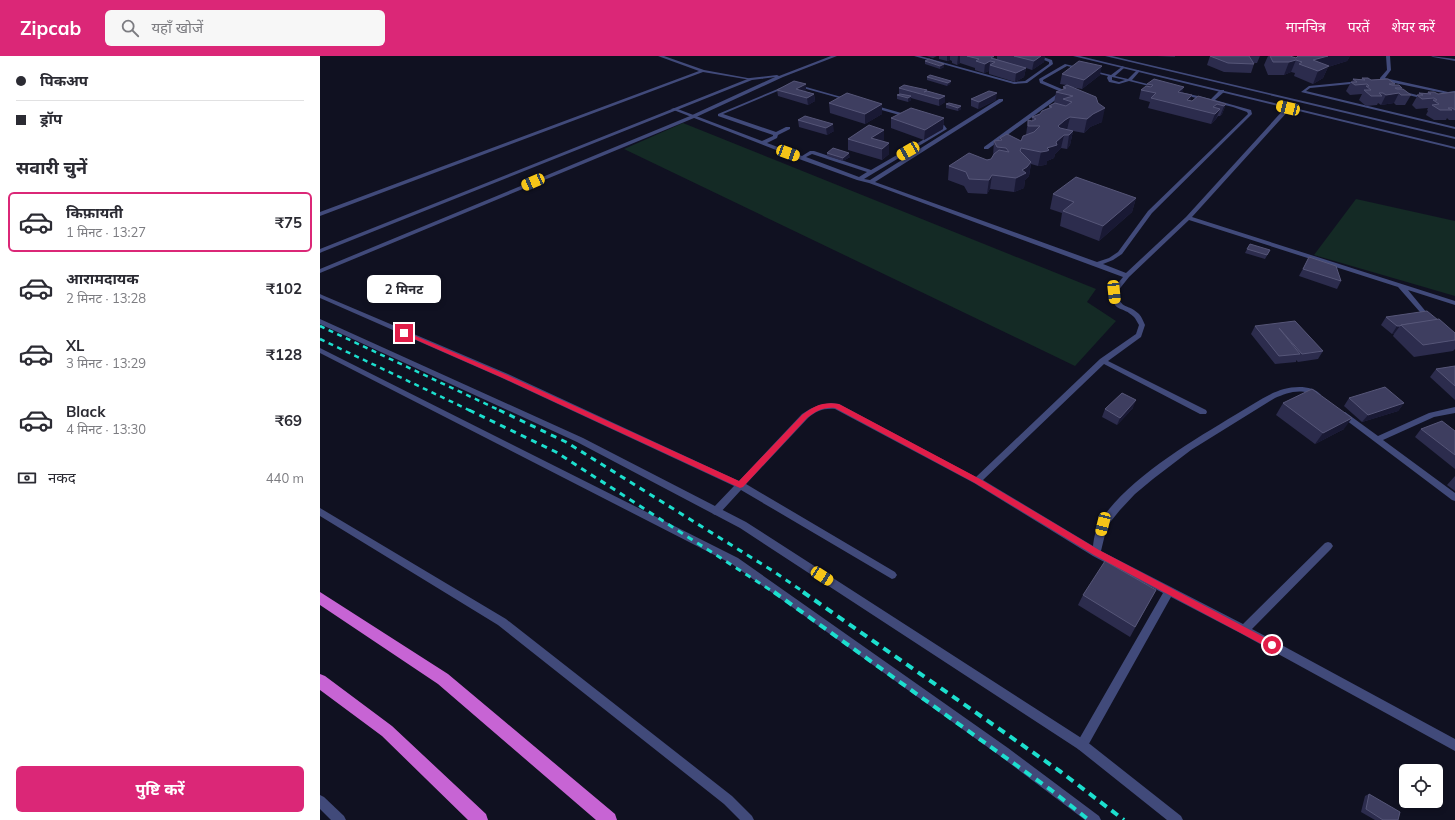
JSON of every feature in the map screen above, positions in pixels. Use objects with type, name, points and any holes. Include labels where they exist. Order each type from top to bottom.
[{"type":"highway","points":[[320,598],[443,679],[609,820]]},
{"type":"highway","points":[[320,681],[387,731],[480,820]]},
{"type":"street","points":[[660,56],[703,71],[751,79],[765,84]]},
{"type":"street","points":[[320,271],[692,116],[782,76],[835,56]]},
{"type":"street","points":[[916,56],[1014,83],[1021,83],[1026,82],[1051,64],[1051,61],[1048,59],[1036,56]]},
{"type":"street","points":[[1075,56],[1455,148]]},
{"type":"street","points":[[1107,56],[1455,138]]},
{"type":"street","points":[[1382,79],[1389,70],[1388,56]]},
{"type":"street","points":[[1433,56],[1455,60]]},
{"type":"street","points":[[986,148],[1059,95],[1062,91],[1041,82],[1042,79],[1066,65],[1159,88]]},
{"type":"street","points":[[1112,76],[1123,68]]},
{"type":"street","points":[[320,214],[703,71]]},
{"type":"street","points":[[1130,80],[1138,71]]},
{"type":"street","points":[[320,251],[751,79],[782,76]]},
{"type":"street","points":[[1382,79],[1404,94],[1421,97],[1455,92]]},
{"type":"street","points":[[1375,80],[1382,79],[1448,93]]},
{"type":"street","points":[[1368,81],[1310,87],[1303,92],[1455,128]]},
{"type":"street","points":[[776,134],[720,115],[737,106],[792,84],[854,101]]},
{"type":"street","points":[[1097,264],[1111,259],[1120,253],[1150,212],[1250,114],[1244,109],[1174,91]]},
{"type":"street","points":[[1211,101],[1222,92]]},
{"type":"street","points":[[871,182],[1001,100]]},
{"type":"street","points":[[869,105],[913,118]]},
{"type":"street","points":[[977,481],[1103,361],[1139,334],[1142,325],[1137,316],[1121,308],[1115,301],[1114,292],[1127,276],[1188,218],[1288,108]]},
{"type":"street","points":[[673,109],[801,158],[871,182],[1127,276]]},
{"type":"street","points":[[860,179],[945,129],[942,126],[928,122]]},
{"type":"street","points":[[762,143],[775,137],[776,134],[788,128]]},
{"type":"street","points":[[801,158],[812,152],[871,172]]},
{"type":"street","points":[[1188,218],[1455,303]]},
{"type":"street","points":[[1399,285],[1435,326]]},
{"type":"street","points":[[320,296],[505,376],[740,485],[892,575]]},
{"type":"street","points":[[320,321],[580,440],[744,525],[1082,745],[1177,820]]},
{"type":"street","points":[[320,350],[734,561],[1004,752],[1095,820]]},
{"type":"street","points":[[1103,361],[1203,412]]},
{"type":"street","points":[[1096,553],[1103,524],[1139,486],[1160,469],[1217,430],[1270,398],[1291,390],[1303,390],[1314,393],[1455,498]]},
{"type":"street","points":[[716,511],[804,416],[814,409],[826,405],[836,406],[977,481],[1096,553],[1244,630],[1455,745]]},
{"type":"street","points":[[1377,440],[1432,415],[1455,410]]},
{"type":"street","points":[[320,512],[502,622],[728,800],[748,820]]},
{"type":"street","points":[[1244,630],[1328,546]]},
{"type":"street","points":[[1082,745],[1168,591]]},
{"type":"street","points":[[320,801],[340,820]]},
{"type":"green space","points":[[683,123],[1096,289],[1087,302],[1116,321],[1075,366],[624,149]]},
{"type":"green space","points":[[1356,199],[1455,221],[1455,296],[1314,255]]},
{"type":"building","points":[[967,56],[994,56],[991,58],[1026,68],[1016,73],[990,65],[995,62],[990,61],[985,64],[976,61],[979,59]]},
{"type":"building","points":[[1014,56],[1041,56],[1034,61]]},
{"type":"building","points":[[1210,56],[1249,56],[1254,64],[1228,63]]},
{"type":"building","points":[[1270,56],[1290,56],[1296,58],[1298,56],[1328,56],[1313,60],[1329,66],[1318,71],[1299,64],[1302,62],[1296,60],[1289,62],[1273,62]]},
{"type":"building","points":[[929,59],[944,64],[940,66],[925,61]]},
{"type":"building","points":[[1079,61],[1102,66],[1084,80],[1062,74]]},
{"type":"building","points":[[930,75],[951,81],[948,83],[927,77]]},
{"type":"building","points":[[1362,78],[1368,78],[1371,80],[1388,79],[1395,84],[1389,84],[1399,85],[1402,88],[1395,88],[1403,89],[1411,95],[1401,95],[1399,93],[1386,95],[1379,93],[1382,96],[1371,96],[1364,90],[1371,90],[1366,86],[1369,86],[1367,84],[1355,85],[1351,82],[1357,82],[1353,79],[1365,80]]},
{"type":"building","points":[[1154,79],[1184,87],[1178,92],[1192,95],[1187,100],[1192,101],[1198,96],[1226,104],[1224,106],[1217,104],[1213,107],[1220,109],[1215,114],[1151,98],[1156,93],[1141,90],[1146,86],[1151,87],[1153,85],[1147,84]]},
{"type":"building","points":[[794,81],[806,84],[796,89],[814,94],[807,98],[777,90]]},
{"type":"building","points":[[904,85],[927,90],[924,92],[927,91],[945,96],[939,99],[899,88]]},
{"type":"building","points":[[1067,85],[1096,97],[1098,103],[1105,108],[1087,119],[1070,117],[1065,120],[1058,126],[1060,128],[1073,131],[1069,135],[1064,135],[1056,142],[1057,145],[1047,148],[1049,150],[1047,151],[1041,152],[1021,148],[1020,151],[1031,162],[1022,170],[1026,173],[1016,178],[992,175],[989,180],[969,179],[966,172],[949,166],[969,153],[987,160],[991,159],[999,150],[1009,152],[1006,148],[997,147],[994,141],[1002,140],[1000,138],[1007,134],[1021,141],[1023,136],[1034,132],[1040,126],[1028,126],[1028,120],[1032,121],[1036,119],[1032,117],[1052,107],[1049,106],[1055,103],[1066,106],[1072,102],[1063,99],[1073,96],[1056,92],[1066,88],[1063,87]]},
{"type":"building","points":[[989,91],[997,93],[979,102],[971,99]]},
{"type":"building","points":[[1428,92],[1438,94],[1455,92],[1455,110],[1448,108],[1452,110],[1440,110],[1432,105],[1439,104],[1433,100],[1437,100],[1434,98],[1422,99],[1417,95],[1423,95],[1419,93],[1431,94]]},
{"type":"building","points":[[847,93],[882,104],[865,114],[829,103]]},
{"type":"building","points":[[900,94],[911,96],[908,98],[897,95]]},
{"type":"building","points":[[949,103],[961,106],[958,108],[946,104]]},
{"type":"building","points":[[911,108],[944,118],[925,130],[891,118]]},
{"type":"building","points":[[805,116],[833,124],[826,128],[798,120]]},
{"type":"building","points":[[869,125],[884,130],[871,138],[889,143],[882,149],[848,139]]},
{"type":"building","points":[[833,148],[849,153],[843,158],[827,153]]},
{"type":"building","points":[[1076,177],[1136,198],[1103,226],[1063,211],[1074,202],[1053,194]]},
{"type":"building","points":[[1250,244],[1270,250],[1267,255],[1247,249]]},
{"type":"building","points":[[1309,257],[1336,266],[1341,281],[1303,269]]},
{"type":"building","points":[[1427,311],[1438,320],[1397,326],[1386,317]]},
{"type":"building","points":[[1439,319],[1455,333],[1455,340],[1423,345],[1401,325]]},
{"type":"building","points":[[1295,321],[1323,351],[1302,354],[1279,328],[1300,354],[1279,356],[1255,326]]},
{"type":"building","points":[[1455,366],[1455,386],[1436,369]]},
{"type":"building","points":[[1385,387],[1404,403],[1368,415],[1349,398]]},
{"type":"building","points":[[1312,389],[1352,418],[1323,433],[1283,403]]},
{"type":"building","points":[[1122,393],[1136,400],[1120,418],[1105,409]]},
{"type":"building","points":[[1442,421],[1455,431],[1455,455],[1421,429]]},
{"type":"building","points":[[1105,561],[1156,590],[1135,627],[1083,595]]},
{"type":"building","points":[[1369,794],[1400,812],[1398,820],[1383,820],[1366,809]]},
{"type":"railway","points":[[320,326],[501,411]]},
{"type":"railway","points":[[320,339],[471,411]]},
{"type":"railway","points":[[469,410],[556,452],[775,593]]},
{"type":"railway","points":[[499,410],[566,442],[773,571],[805,593]]},
{"type":"railway","points":[[774,592],[1051,790],[1089,820]]},
{"type":"railway","points":[[803,592],[1061,772],[1124,820]]},
{"type":"route","points":[[404,333],[505,376],[740,485],[804,416],[814,409],[826,405],[836,406],[977,481],[1096,553],[1272,645]]}]
